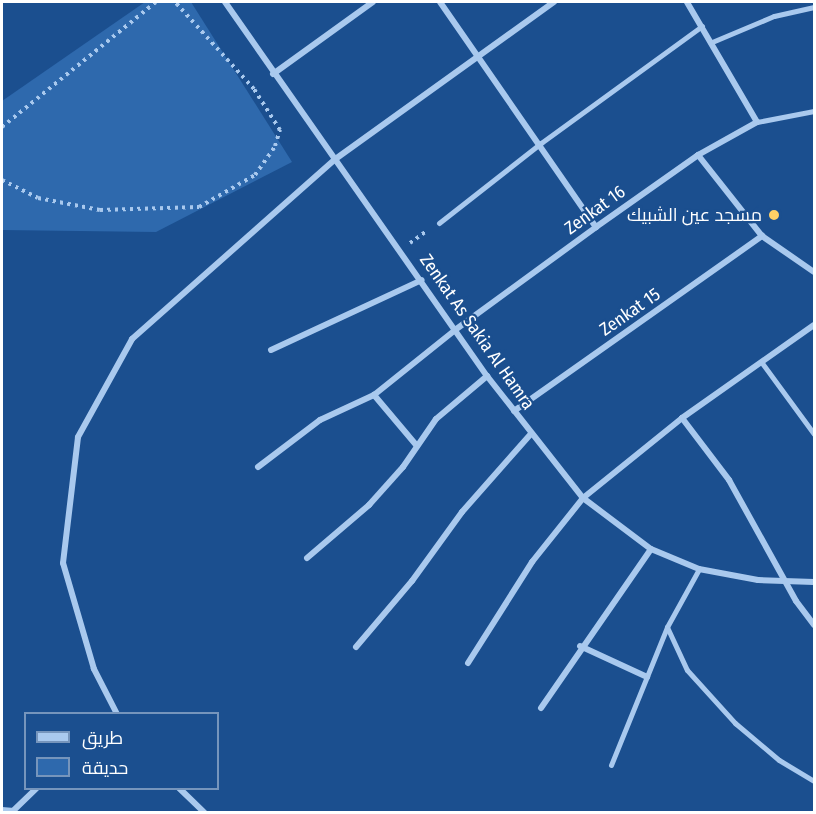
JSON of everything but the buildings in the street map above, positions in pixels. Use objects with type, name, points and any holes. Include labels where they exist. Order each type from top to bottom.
[{"type":"street","name":"Zenkat As Sakia Al Hamra","points":[[225,2],[273,74],[422,280],[487,376],[530,435],[584,498],[651,549],[699,569],[785,582],[814,582]]},
{"type":"street","points":[[273,74],[372,2]]},
{"type":"street","points":[[440,2],[480,55],[596,227]]},
{"type":"street","points":[[116,712],[94,669],[63,563],[78,437],[132,339],[334,160],[554,2]]},
{"type":"street","points":[[687,2],[757,123],[814,111]]},
{"type":"street","points":[[712,42],[774,16],[814,7]]},
{"type":"street","points":[[439,223],[541,143],[702,26]]},
{"type":"street","name":"Zenkat 16","points":[[258,467],[320,420],[374,396],[455,330],[596,227],[698,155],[757,123]]},
{"type":"street","points":[[698,155],[762,236],[814,272]]},
{"type":"street","name":"Zenkat 15","points":[[514,411],[762,236]]},
{"type":"street","points":[[271,350],[422,280]]},
{"type":"street","points":[[468,663],[532,562],[584,498],[682,418],[814,325]]},
{"type":"street","points":[[762,363],[814,434]]},
{"type":"street","points":[[307,558],[369,505],[436,419],[487,376]]},
{"type":"street","points":[[374,396],[417,446]]},
{"type":"street","points":[[682,418],[729,480],[785,582],[814,625]]},
{"type":"street","points":[[356,647],[412,581],[462,512],[530,435]]},
{"type":"street","points":[[541,708],[580,646],[651,549]]},
{"type":"street","points":[[611,765],[667,627],[699,569]]},
{"type":"street","points":[[667,627],[687,670],[735,723],[779,760],[814,781]]},
{"type":"street","points":[[580,646],[647,677]]},
{"type":"street","points":[[2,810],[13,812],[36,790]]},
{"type":"street","points":[[180,790],[204,813]]},
{"type":"path","points":[[2,127],[156,2]]},
{"type":"path","points":[[2,180],[38,198],[100,210],[199,207],[255,175],[275,146],[280,130],[254,89],[175,2]]},
{"type":"path","points":[[400,249],[439,223]]},
{"type":"green space","points":[[145,2],[191,2],[292,162],[156,232],[2,230],[2,101]]},
{"type":"place","name":"مسجد عين الشبيك","points":[[774,215]]}]
